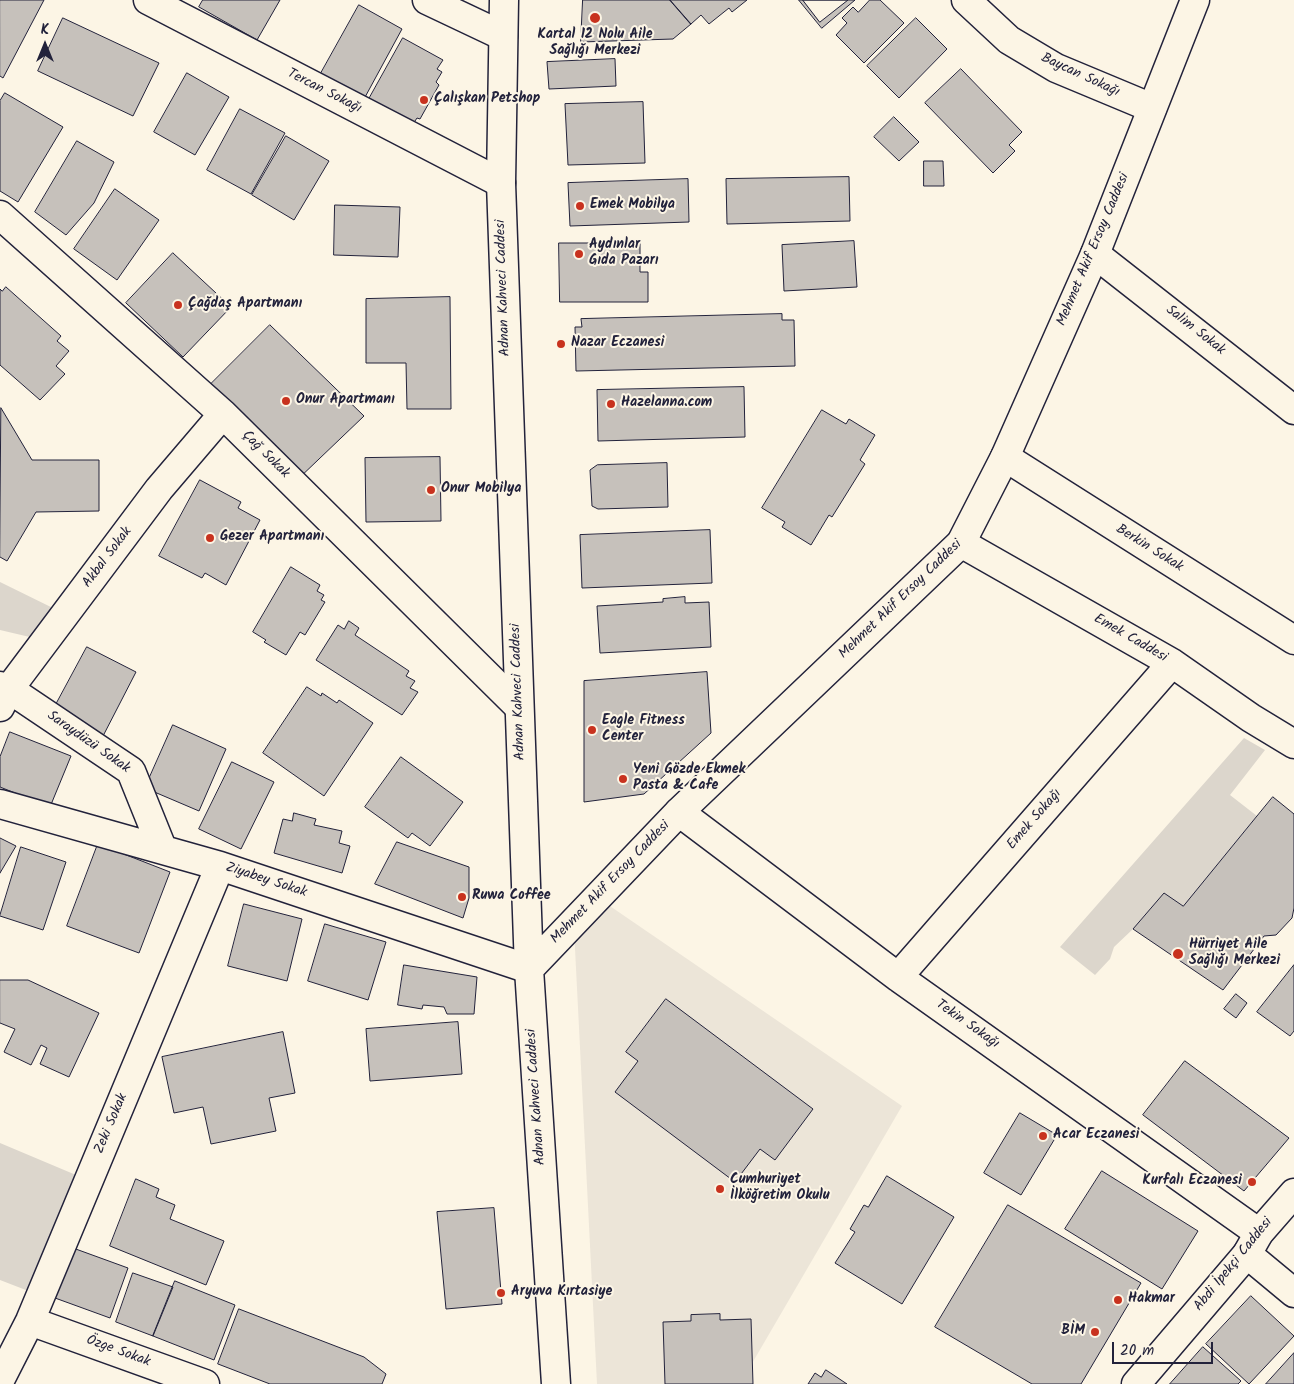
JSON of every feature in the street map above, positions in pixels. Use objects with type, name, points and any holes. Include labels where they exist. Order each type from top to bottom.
[{"type":"street","name":"Tercan Sokağı","points":[[148,0],[501,183]]},
{"type":"street","points":[[427,0],[503,36]]},
{"type":"street","name":"Adnan Kahveci Caddesi","points":[[504,0],[501,183],[519,706],[529,969],[556,1384]]},
{"type":"street","name":"Baycan Sokağı","points":[[966,0],[1009,40],[1056,68],[1152,108]]},
{"type":"street","name":"Mehmet Akif Ersoy Caddesi","points":[[529,969],[679,812],[962,543],[1005,457],[1095,254],[1195,0]]},
{"type":"street","name":"Çağ Sokak","points":[[0,215],[223,414],[519,706]]},
{"type":"street","name":"Salim Sokak","points":[[1095,254],[1290,398]]},
{"type":"street","name":"Akbal Sokak","points":[[3,694],[159,489],[223,414]]},
{"type":"street","name":"Berkin Sokak","points":[[1005,457],[1294,640]]},
{"type":"street","name":"Emek Caddesi","points":[[962,543],[1172,663],[1251,718],[1294,744]]},
{"type":"street","name":"Emek Sokağı","points":[[898,977],[1172,663]]},
{"type":"street","name":"Saraydüzü Sokak","points":[[3,694],[131,771],[162,848]]},
{"type":"street","name":"Ziyabey Sokak","points":[[0,804],[162,848],[220,866],[529,969]]},
{"type":"street","name":"Tekin Sokağı","points":[[679,812],[1253,1244],[1294,1293]]},
{"type":"street","name":"Zeki Sokak","points":[[0,1380],[30,1321],[220,866]]},
{"type":"street","name":"Abdi İpekçi Caddesi","points":[[1136,1384],[1294,1193]]},
{"type":"street","name":"Özge Sokak","points":[[30,1321],[205,1384]]},
{"type":"shaded area","points":[[0,582],[59,611],[34,638],[0,630]]},
{"type":"shaded area","points":[[1244,738],[1265,750],[1230,795],[1257,816],[1183,906],[1164,894],[1114,947],[1110,959],[1095,975],[1060,947]]},
{"type":"shaded area","name":"Cumhuriyet İlköğretim Okulu","points":[[604,902],[902,1106],[740,1384],[597,1384],[573,909]]},
{"type":"shaded area","points":[[0,1143],[76,1175],[31,1292],[0,1280]]},
{"type":"building","points":[[0,0],[44,0],[3,78],[0,76]]},
{"type":"building","points":[[203,0],[280,0],[257,40],[199,7]]},
{"type":"building","points":[[583,0],[670,0],[691,24],[673,39],[581,42]]},
{"type":"building","points":[[670,0],[747,0],[732,12],[729,8],[709,24],[701,15],[691,24]]},
{"type":"building","points":[[799,0],[855,0],[822,28]]},
{"type":"building","points":[[803,0],[848,0],[820,22]]},
{"type":"building","points":[[870,0],[880,0],[904,23],[864,63],[836,35],[847,23],[842,18],[853,7],[858,12]]},
{"type":"building","points":[[359,5],[402,29],[364,99],[320,75]]},
{"type":"building","points":[[63,18],[159,63],[133,116],[38,71]]},
{"type":"building","points":[[916,18],[947,49],[899,98],[867,66]]},
{"type":"building","points":[[403,38],[443,60],[437,69],[442,72],[436,82],[439,85],[420,119],[417,118],[413,124],[369,99]]},
{"type":"building","points":[[615,59],[616,86],[549,89],[547,62]]},
{"type":"building","points":[[961,69],[1022,132],[1009,145],[1015,151],[993,173],[925,103]]},
{"type":"building","points":[[187,73],[229,97],[195,155],[154,132]]},
{"type":"building","points":[[5,93],[63,127],[18,202],[0,191],[0,101]]},
{"type":"building","points":[[643,102],[645,163],[568,165],[565,104]]},
{"type":"building","points":[[240,109],[285,133],[251,194],[207,170]]},
{"type":"building","points":[[894,117],[919,142],[899,161],[874,137]]},
{"type":"building","points":[[286,136],[329,161],[294,220],[252,195]]},
{"type":"building","points":[[77,141],[114,162],[94,203],[66,235],[35,212]]},
{"type":"building","points":[[924,161],[943,161],[944,186],[924,186]]},
{"type":"building","points":[[849,177],[850,221],[727,224],[726,179]]},
{"type":"building","points":[[688,179],[689,222],[570,226],[568,183]]},
{"type":"building","points":[[115,189],[159,220],[117,280],[74,249]]},
{"type":"building","points":[[335,205],[400,207],[398,257],[334,255]]},
{"type":"building","points":[[854,241],[857,287],[784,291],[782,245]]},
{"type":"building","points":[[559,243],[640,243],[640,272],[648,272],[648,302],[560,302]]},
{"type":"building","name":"Çağdaş Apartmanı","points":[[173,253],[231,307],[183,357],[126,303]]},
{"type":"building","points":[[6,287],[61,336],[57,341],[69,351],[56,366],[65,374],[40,400],[0,365],[0,289],[2,291]]},
{"type":"building","points":[[450,297],[451,409],[407,409],[406,363],[366,363],[366,299]]},
{"type":"building","points":[[782,314],[782,320],[794,320],[795,366],[576,371],[575,327],[582,327],[581,319]]},
{"type":"building","name":"Onur Apartmanı","points":[[270,325],[364,416],[296,481],[209,386]]},
{"type":"building","points":[[744,387],[745,437],[598,441],[597,390]]},
{"type":"building","points":[[1,408],[32,460],[99,460],[99,511],[36,512],[7,561],[0,557]]},
{"type":"building","points":[[822,410],[846,424],[849,419],[875,435],[860,460],[865,464],[832,517],[829,515],[811,545],[782,527],[785,522],[762,508]]},
{"type":"building","points":[[440,457],[441,521],[366,522],[365,458]]},
{"type":"building","points":[[667,463],[668,507],[598,509],[592,506],[590,470],[597,465]]},
{"type":"building","name":"Gezer Apartmanı","points":[[200,480],[241,502],[238,508],[260,520],[226,585],[205,573],[202,578],[159,556]]},
{"type":"building","points":[[710,530],[712,583],[582,588],[580,535]]},
{"type":"building","points":[[291,567],[320,585],[317,591],[324,595],[321,600],[325,602],[305,635],[300,632],[286,655],[264,642],[266,640],[253,632]]},
{"type":"building","points":[[685,597],[685,603],[709,602],[711,647],[600,653],[597,606],[663,602],[663,599]]},
{"type":"building","points":[[349,621],[359,628],[355,635],[409,671],[406,676],[415,681],[410,688],[418,692],[402,715],[316,660],[338,625],[344,629]]},
{"type":"building","points":[[87,647],[136,672],[102,738],[52,712]]},
{"type":"building","points":[[707,672],[711,733],[644,794],[584,802],[584,681]]},
{"type":"building","points":[[307,687],[321,696],[322,693],[337,703],[339,700],[373,723],[324,796],[263,753]]},
{"type":"building","points":[[173,725],[226,749],[199,811],[145,788]]},
{"type":"building","points":[[10,732],[71,756],[50,807],[0,787],[0,757]]},
{"type":"building","points":[[401,757],[463,802],[430,846],[412,833],[408,838],[365,807]]},
{"type":"building","points":[[232,762],[274,782],[241,849],[199,829]]},
{"type":"building","points":[[1273,797],[1294,814],[1294,908],[1292,918],[1276,935],[1264,936],[1223,990],[1133,929],[1164,893],[1183,906]]},
{"type":"building","points":[[294,813],[316,819],[314,825],[342,831],[339,843],[350,846],[342,873],[274,853],[283,819],[292,821]]},
{"type":"building","points":[[0,838],[16,846],[0,873]]},
{"type":"building","points":[[397,842],[469,867],[469,898],[463,918],[375,884]]},
{"type":"building","points":[[98,844],[170,872],[139,953],[67,926]]},
{"type":"building","points":[[21,847],[66,862],[43,930],[0,916]]},
{"type":"building","points":[[244,904],[302,919],[287,981],[228,966]]},
{"type":"building","points":[[325,924],[386,942],[368,1000],[308,981]]},
{"type":"building","points":[[404,965],[477,977],[474,1014],[447,1014],[444,1007],[423,1005],[422,1009],[398,1005]]},
{"type":"building","points":[[1294,965],[1294,1031],[1290,1036],[1257,1012]]},
{"type":"building","points":[[0,980],[28,980],[99,1013],[69,1077],[40,1064],[47,1048],[41,1045],[31,1065],[4,1052],[15,1029],[0,1023]]},
{"type":"building","points":[[1236,994],[1247,1003],[1236,1018],[1224,1009]]},
{"type":"building","points":[[666,999],[813,1109],[775,1160],[760,1149],[735,1182],[615,1092],[638,1061],[626,1052]]},
{"type":"building","points":[[458,1022],[462,1074],[370,1081],[366,1029]]},
{"type":"building","points":[[283,1032],[295,1093],[269,1098],[276,1131],[211,1144],[203,1107],[174,1113],[162,1057]]},
{"type":"building","points":[[1185,1061],[1289,1138],[1244,1191],[1143,1115]]},
{"type":"building","points":[[1020,1113],[1057,1135],[1021,1195],[984,1173]]},
{"type":"building","points":[[1102,1171],[1198,1231],[1162,1289],[1065,1229]]},
{"type":"building","points":[[887,1176],[954,1217],[902,1304],[835,1263],[855,1232],[850,1229],[864,1205],[868,1207]]},
{"type":"building","points":[[136,1179],[159,1189],[156,1197],[175,1205],[170,1219],[224,1241],[206,1285],[110,1246]]},
{"type":"building","points":[[1008,1205],[1141,1283],[1081,1384],[1032,1384],[935,1327]]},
{"type":"building","points":[[494,1208],[502,1304],[446,1309],[437,1212]]},
{"type":"building","points":[[73,1248],[128,1268],[110,1318],[55,1298]]},
{"type":"building","points":[[133,1273],[173,1287],[153,1336],[116,1322]]},
{"type":"building","points":[[175,1281],[235,1305],[214,1360],[153,1336]]},
{"type":"building","points":[[1251,1296],[1294,1336],[1249,1384],[1206,1344]]},
{"type":"building","points":[[239,1309],[364,1357],[386,1374],[382,1384],[270,1384],[218,1364]]},
{"type":"building","points":[[720,1314],[720,1320],[751,1319],[753,1384],[665,1384],[663,1322],[691,1321],[691,1315]]},
{"type":"building","points":[[1203,1347],[1241,1381],[1238,1384],[1170,1384]]},
{"type":"building","points":[[1294,1353],[1294,1384],[1266,1384]]},
{"type":"building","points":[[826,1370],[847,1384],[808,1384],[815,1373],[821,1377]]},
{"type":"place","name":"Kartal 12 Nolu Aile Sağlığı Merkezi","points":[[595,18]]},
{"type":"place","name":"Çalışkan Petshop","points":[[424,100]]},
{"type":"place","name":"Emek Mobilya","points":[[580,206]]},
{"type":"place","name":"Aydınlar Gıda Pazarı","points":[[579,254]]},
{"type":"place","name":"Çağdaş Apartmanı","points":[[178,305]]},
{"type":"place","name":"Nazar Eczanesi","points":[[561,344]]},
{"type":"place","name":"Onur Apartmanı","points":[[286,401]]},
{"type":"place","name":"Hazelanna.com","points":[[611,404]]},
{"type":"place","name":"Onur Mobilya","points":[[431,490]]},
{"type":"place","name":"Gezer Apartmanı","points":[[210,538]]},
{"type":"place","name":"Eagle Fitness Center","points":[[592,730]]},
{"type":"place","name":"Yeni Gözde Ekmek Pasta & Cafe","points":[[623,779]]},
{"type":"place","name":"Ruwa Coffee","points":[[462,897]]},
{"type":"place","name":"Hürriyet Aile Sağlığı Merkezi","points":[[1178,954]]},
{"type":"place","name":"Acar Eczanesi","points":[[1043,1136]]},
{"type":"place","name":"Kurfalı Eczanesi","points":[[1252,1182]]},
{"type":"place","name":"Cumhuriyet İlköğretim Okulu","points":[[720,1189]]},
{"type":"place","name":"Aryuva Kırtasiye","points":[[501,1293]]},
{"type":"place","name":"Hakmar","points":[[1118,1300]]},
{"type":"place","name":"BİM","points":[[1095,1332]]}]
